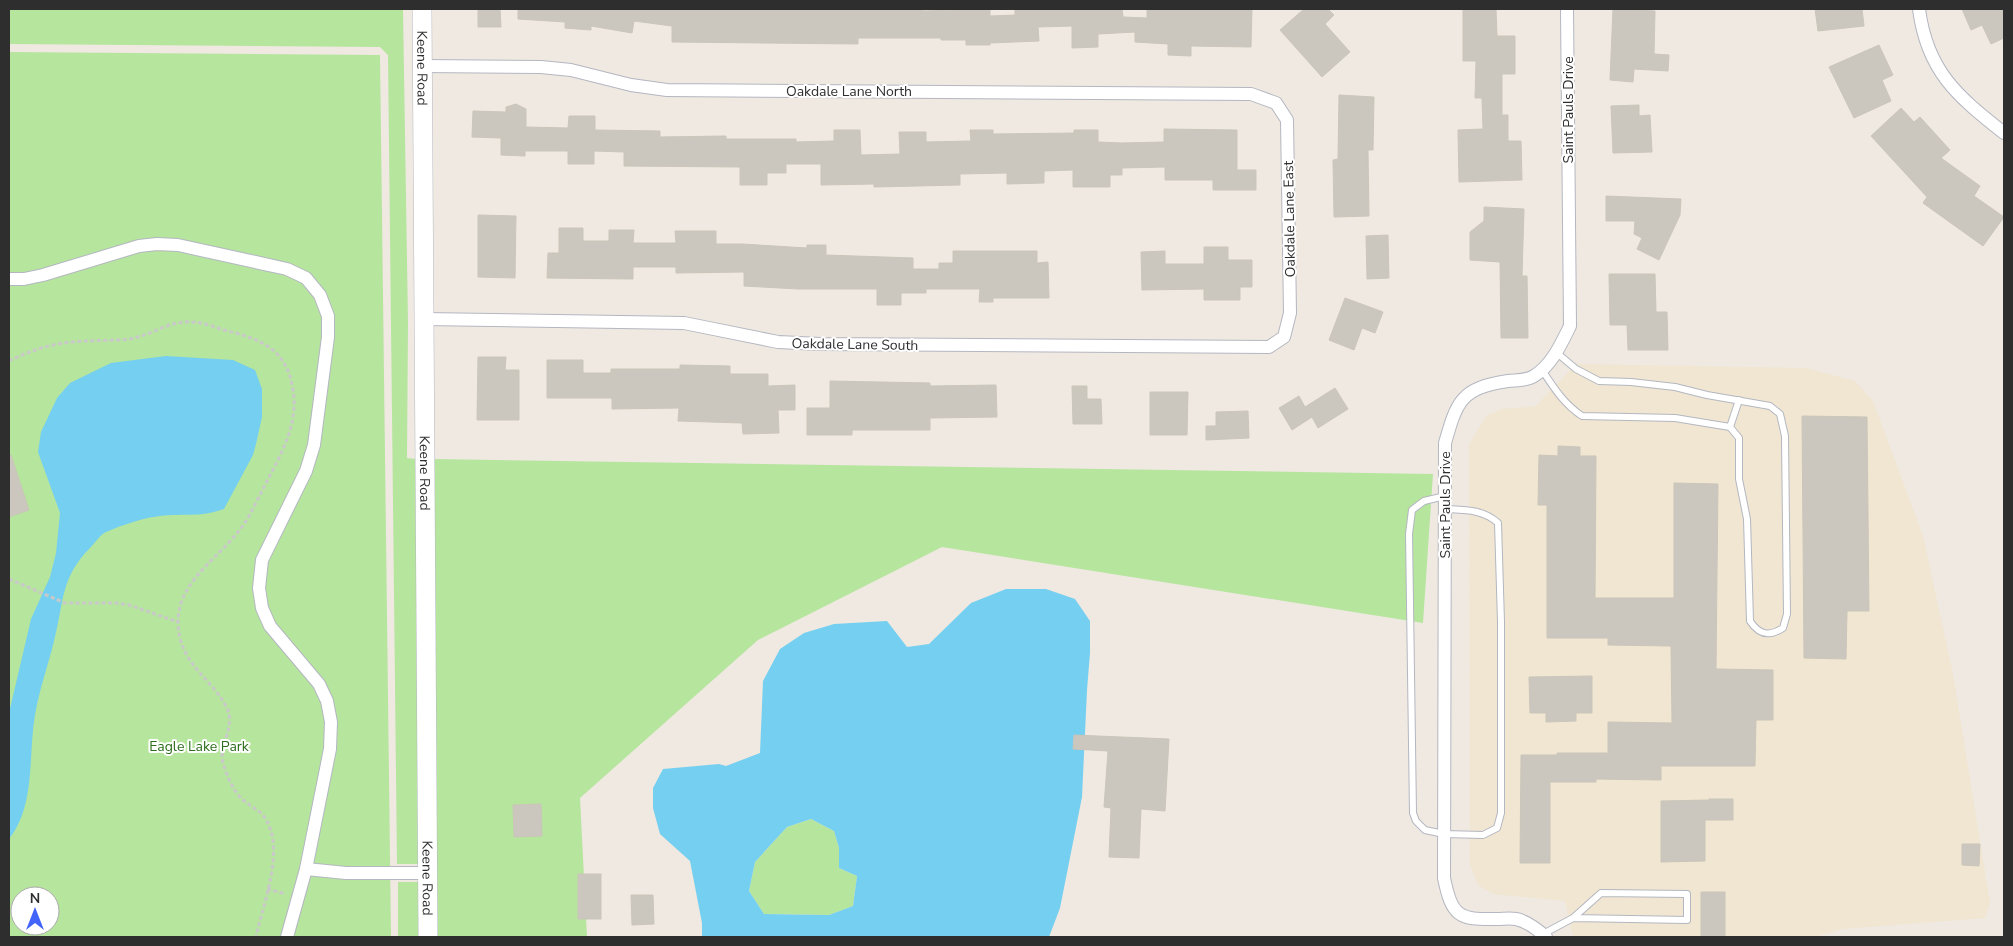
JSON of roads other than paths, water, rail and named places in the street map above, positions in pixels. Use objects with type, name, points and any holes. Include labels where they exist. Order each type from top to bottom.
[{"type":"main road","name":"Keene Road","points":[[422,9],[428,937]]},
{"type":"street","name":"Saint Pauls Drive","points":[[1545,936],[1531,925],[1517,919],[1472,920],[1458,914],[1449,900],[1444,878],[1445,443],[1454,412],[1466,396],[1482,387],[1526,380],[1542,370],[1557,353],[1570,326],[1567,9]]},
{"type":"street","points":[[1919,9],[1922,28],[1942,74],[1953,89],[2004,133]]},
{"type":"street","name":"Oakdale Lane North","points":[[422,66],[540,67],[571,70],[631,85],[667,90],[1251,94],[1276,103]]},
{"type":"street","name":"Oakdale Lane East","points":[[1276,103],[1287,120],[1290,312],[1284,337]]},
{"type":"street","points":[[9,279],[24,279],[43,275],[140,246],[157,244],[178,245],[287,269],[306,278],[320,296],[328,316],[328,337],[314,445],[306,471],[262,560],[260,588],[262,608],[270,626],[319,684],[327,701],[331,722],[330,749],[306,869],[287,937]]},
{"type":"street","name":"Oakdale Lane South","points":[[424,319],[684,323],[778,342],[820,344],[1269,347],[1284,337]]},
{"type":"street","points":[[306,869],[346,873],[428,873]]},
{"type":"lane","points":[[1542,370],[1557,394],[1582,416],[1675,418],[1730,427],[1739,438],[1739,479],[1747,519],[1750,621],[1754,628],[1763,634],[1773,634],[1783,628],[1787,614],[1785,436],[1780,414],[1770,406],[1707,395],[1675,387],[1631,382],[1599,381],[1576,369],[1557,353]]},
{"type":"lane","points":[[1730,427],[1739,400]]},
{"type":"lane","points":[[1424,500],[1445,502],[1490,516],[1498,523],[1501,622],[1502,814],[1497,828],[1483,835],[1444,834],[1425,830],[1416,822],[1412,814],[1409,534],[1412,510],[1424,500]]},
{"type":"lane","points":[[1545,936],[1573,918],[1601,893],[1687,894],[1687,920],[1573,918]]},
{"type":"water","points":[[166,356],[233,360],[255,370],[262,389],[262,417],[253,455],[224,509],[199,514],[153,517],[112,529],[100,537],[80,559],[73,570],[64,591],[54,641],[37,706],[27,795],[18,826],[9,839],[9,713],[31,619],[50,577],[56,553],[60,513],[38,452],[41,432],[57,398],[70,383],[111,363]]},
{"type":"water","points":[[1006,589],[1046,589],[1075,599],[1090,621],[1082,797],[1060,908],[1049,937],[702,937],[702,923],[690,861],[660,834],[653,808],[653,788],[663,769],[719,764],[726,766],[760,753],[763,681],[780,649],[804,633],[834,624],[887,621],[907,647],[929,644],[971,603]],"holes":[[[811,819],[834,831],[839,848],[839,868],[857,876],[853,906],[829,915],[764,914],[749,891],[755,862],[787,827]]]},
{"type":"park label","name":"Eagle Lake Park","points":[[199,746]]}]
